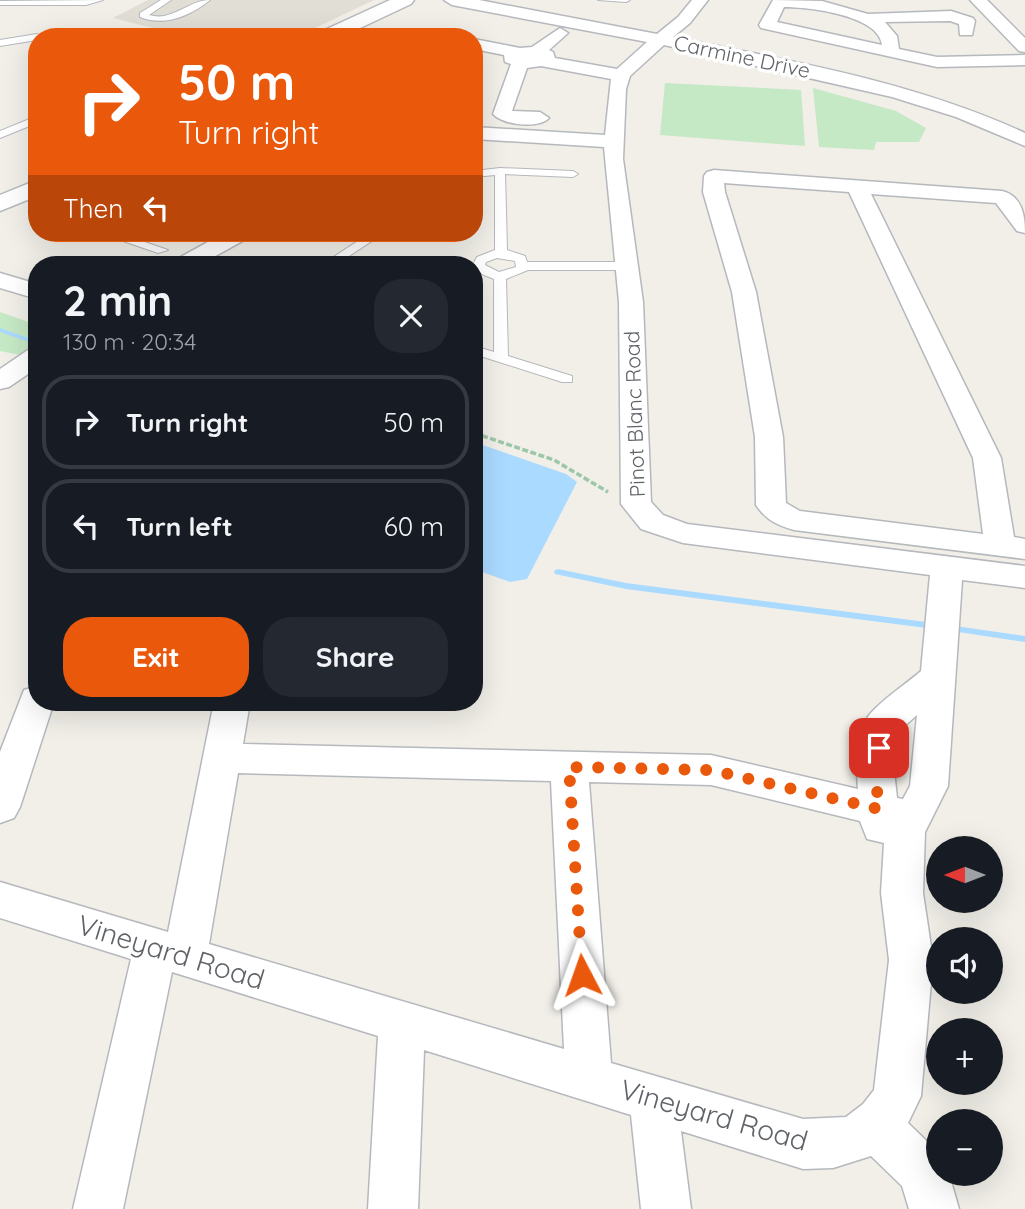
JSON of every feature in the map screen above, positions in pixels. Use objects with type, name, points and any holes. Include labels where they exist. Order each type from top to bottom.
[{"type":"main road","points":[[348,28],[412,3]]},
{"type":"main road","points":[[371,28],[412,3]]},
{"type":"main road","points":[[0,185],[28,172]]},
{"type":"main road","points":[[0,204],[28,191]]},
{"type":"street","name":"Carmine Drive","points":[[452,0],[659,39],[889,90],[1001,127],[1025,140]]},
{"type":"street","points":[[483,47],[518,57],[542,57],[622,72],[684,20],[697,0]]},
{"type":"street","points":[[978,0],[1025,47]]},
{"type":"street","points":[[966,32],[967,21],[951,16],[871,18],[790,1],[779,3],[767,25],[937,62],[1025,60]]},
{"type":"street","points":[[871,18],[888,35],[891,53]]},
{"type":"street","points":[[542,57],[560,33]]},
{"type":"street","points":[[983,78],[953,68],[958,62],[971,56],[1025,55]]},
{"type":"street","points":[[518,57],[502,114],[510,117],[540,118]]},
{"type":"street","name":"Pinot Blanc Road","points":[[622,72],[617,89],[613,159],[632,313],[634,495],[642,513],[661,527],[683,533],[1025,577]]},
{"type":"street","points":[[1001,127],[1025,118]]},
{"type":"street","points":[[483,134],[614,142]]},
{"type":"street","points":[[857,186],[988,458],[1013,547],[794,520],[778,513],[771,505],[769,437],[744,292],[714,192],[712,167],[857,186],[996,188],[1025,226]]},
{"type":"street","points":[[199,256],[224,242]]},
{"type":"street","points":[[0,279],[28,289]]},
{"type":"street","points":[[0,381],[28,362]]},
{"type":"street","name":"Vineyard Road","points":[[0,900],[803,1144],[844,1144],[861,1137],[876,1126],[892,1105],[898,1083],[911,960],[902,893],[905,832],[896,813],[929,786],[947,567]]},
{"type":"street","points":[[896,813],[875,771],[883,724],[938,667]]},
{"type":"street","points":[[0,807],[33,711]]},
{"type":"street","points":[[98,1209],[222,758],[230,711]]},
{"type":"street","points":[[222,758],[711,770],[896,813]]},
{"type":"street","points":[[569,767],[589,1079]]},
{"type":"street","points":[[393,1209],[402,1022]]},
{"type":"street","points":[[653,1099],[666,1209]]},
{"type":"street","points":[[876,1126],[923,1172],[933,1209]]},
{"type":"lane","points":[[0,3],[86,3],[99,0]]},
{"type":"lane","points":[[167,0],[144,15],[157,20],[171,19],[206,0]]},
{"type":"lane","points":[[602,0],[626,0]]},
{"type":"lane","points":[[0,43],[28,38]]},
{"type":"lane","points":[[0,122],[18,127]]},
{"type":"lane","points":[[0,135],[28,122]]},
{"type":"lane","points":[[500,171],[501,254]]},
{"type":"lane","points":[[483,173],[500,171],[573,174]]},
{"type":"lane","points":[[137,242],[162,250]]},
{"type":"lane","points":[[342,256],[364,242]]},
{"type":"lane","points":[[483,258],[501,254],[518,257],[524,266]]},
{"type":"lane","points":[[483,269],[500,275],[518,271],[524,266],[627,266]]},
{"type":"lane","points":[[500,275],[502,359]]},
{"type":"lane","points":[[483,353],[567,379]]},
{"type":"path","points":[[483,436],[554,460],[580,473],[614,496]]},
{"type":"shaded area","points":[[148,0],[374,0],[315,28],[153,28],[113,18]]},
{"type":"green space","points":[[665,83],[801,90],[805,146],[660,135]]},
{"type":"green space","points":[[813,88],[896,111],[926,128],[919,142],[876,142],[874,150],[819,147]]},
{"type":"green space","points":[[0,312],[28,322],[28,350],[20,355],[0,351]]},
{"type":"water","points":[[483,445],[566,474],[577,482],[527,579],[510,582],[483,572]]},
{"type":"waterway","points":[[0,330],[28,340]]},
{"type":"waterway","points":[[558,572],[626,586],[934,626]]},
{"type":"waterway","points":[[948,628],[1025,639]]},
{"type":"route","points":[[582,975],[569,767],[711,770],[879,809],[875,771],[879,748]]}]
